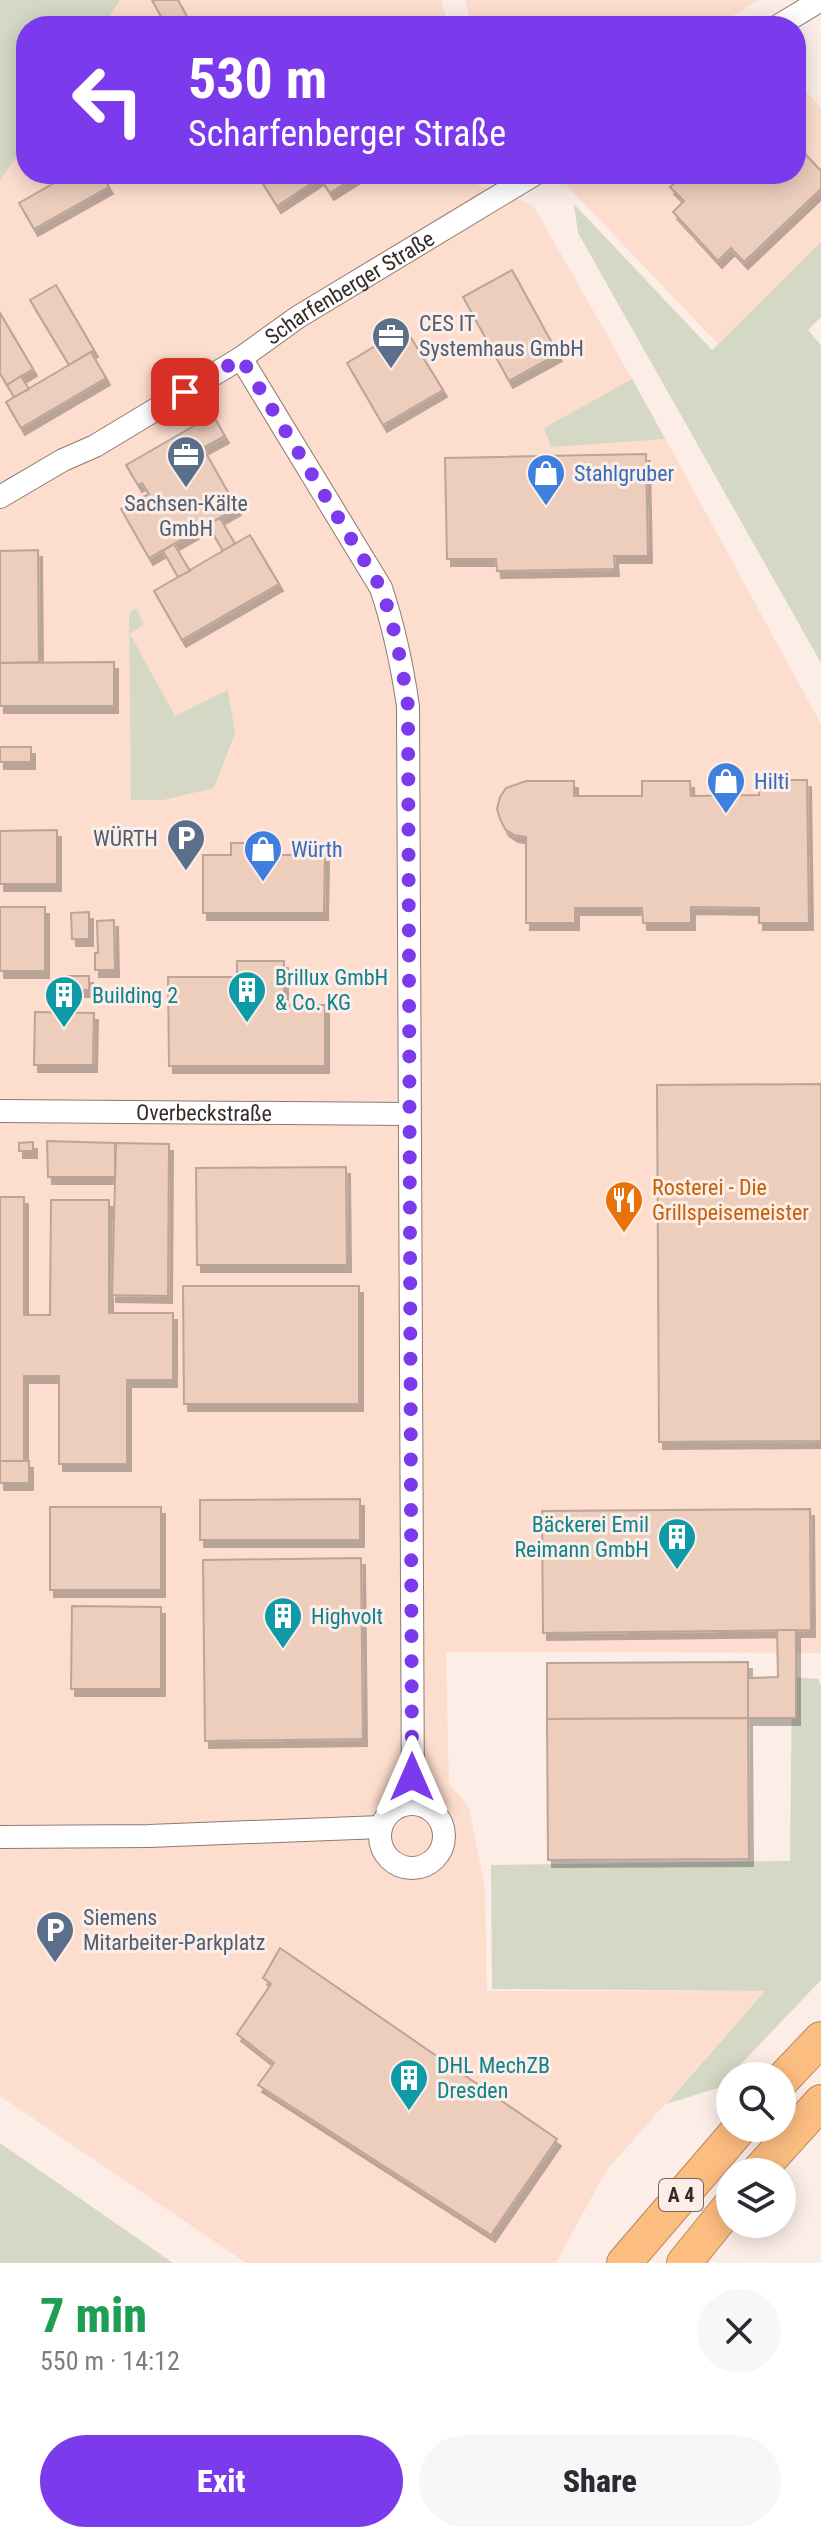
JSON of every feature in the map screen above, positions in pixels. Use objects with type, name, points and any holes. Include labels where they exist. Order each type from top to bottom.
[{"type":"highway","points":[[796,2065],[821,2039]]},
{"type":"highway","points":[[771,2158],[821,2102]]},
{"type":"highway","name":"A 4","points":[[624,2263],[728,2142]]},
{"type":"highway","name":"A 4","points":[[684,2263],[716,2223]]},
{"type":"street","points":[[795,16],[821,0]]},
{"type":"street","name":"Scharfenberger Straße","points":[[0,497],[63,460],[95,446],[241,358],[298,317],[518,184]]},
{"type":"street","points":[[241,358],[381,588],[399,651],[408,706],[413,1804]]},
{"type":"street","name":"Overbeckstraße","points":[[0,1111],[409,1114]]},
{"type":"street","points":[[413,1804],[431,1810],[443,1826],[442,1846],[431,1862],[412,1868],[393,1862],[382,1846],[381,1827],[393,1810],[413,1804]]},
{"type":"street","points":[[0,1837],[149,1836],[381,1827]]},
{"type":"shaded area","points":[[120,0],[441,0],[446,16],[109,16]]},
{"type":"shaded area","points":[[465,0],[759,0],[733,16],[469,16]]},
{"type":"shaded area","points":[[806,91],[821,107],[821,242],[718,344],[566,185],[806,184]]},
{"type":"shaded area","points":[[16,156],[16,184],[475,184],[533,205],[651,412],[821,724],[821,1653],[446,1652],[449,1783],[469,1808],[485,1888],[487,1991],[765,1991],[606,2171],[556,2263],[246,2263],[0,2096],[0,180]]},
{"type":"green space","points":[[0,0],[120,0],[110,16],[16,16],[16,157],[0,181]]},
{"type":"green space","points":[[574,204],[712,350],[821,242],[821,317],[808,330],[821,345],[821,663],[578,233]]},
{"type":"green space","points":[[632,379],[665,439],[551,447],[544,428]]},
{"type":"green space","points":[[136,608],[144,624],[130,634],[175,716],[228,690],[235,733],[214,788],[163,800],[131,800],[129,613]]},
{"type":"green space","points":[[792,1677],[818,1679],[821,1685],[821,1980],[743,2062],[716,2062],[716,2089],[666,2104],[765,1991],[492,1989],[491,1865],[790,1861]]},
{"type":"green space","points":[[0,2143],[173,2263],[0,2263]]},
{"type":"building","points":[[152,0],[178,0],[187,16],[161,16]]},
{"type":"building","points":[[806,155],[821,171],[821,189],[744,262],[731,248],[718,261],[673,212],[684,201],[670,187],[673,184],[806,184]]},
{"type":"building","points":[[52,184],[107,184],[109,187],[34,229],[19,203]]},
{"type":"building","points":[[263,184],[311,184],[277,206]]},
{"type":"building","points":[[324,184],[344,184],[330,193]]},
{"type":"building","points":[[512,270],[558,354],[509,381],[463,297]]},
{"type":"building","points":[[56,285],[94,350],[69,365],[30,300]]},
{"type":"building","points":[[0,313],[33,369],[7,385],[0,374]]},
{"type":"building","name":"CES IT Systemhaus GmbH","points":[[405,328],[443,390],[383,425],[347,363]]},
{"type":"building","points":[[91,352],[106,378],[21,428],[6,402]]},
{"type":"building","points":[[21,376],[29,389],[14,397],[7,385]]},
{"type":"building","name":"Sachsen-Kälte GmbH","points":[[213,415],[225,436],[203,448],[237,508],[149,558],[121,509],[149,494],[142,483],[138,485],[126,465]]},
{"type":"building","name":"Stahlgruber","points":[[646,454],[648,556],[614,556],[615,569],[497,571],[496,559],[447,559],[445,458]]},
{"type":"building","points":[[220,518],[235,544],[223,551],[208,525]]},
{"type":"building","points":[[250,535],[279,584],[182,640],[154,591]]},
{"type":"building","points":[[174,544],[190,571],[178,577],[163,551]]},
{"type":"building","points":[[38,550],[39,662],[0,663],[0,551]]},
{"type":"building","points":[[114,662],[114,706],[0,706],[0,663]]},
{"type":"building","points":[[0,747],[31,747],[31,762],[0,762]]},
{"type":"building","points":[[759,780],[807,780],[809,923],[759,923],[759,908],[691,907],[691,923],[643,923],[642,908],[575,908],[575,923],[526,923],[526,837],[514,835],[505,829],[500,819],[497,809],[506,788],[526,781],[574,781],[574,796],[642,796],[642,781],[690,781],[691,796],[759,795]]},
{"type":"building","points":[[57,830],[57,884],[0,884],[0,831]]},
{"type":"building","points":[[231,843],[249,843],[249,855],[325,855],[324,913],[203,913],[203,855],[231,855]]},
{"type":"building","points":[[0,907],[45,907],[45,971],[0,971]]},
{"type":"building","points":[[89,912],[89,939],[72,939],[71,913]]},
{"type":"building","points":[[114,920],[115,970],[95,970],[97,921]]},
{"type":"building","name":"Brillux GmbH & Co. KG","points":[[237,961],[284,961],[284,1005],[325,1005],[325,1066],[169,1066],[168,977],[237,977]]},
{"type":"building","points":[[69,976],[89,976],[89,990],[68,990]]},
{"type":"building","name":"Building 2","points":[[35,1012],[94,1013],[93,1065],[34,1065]]},
{"type":"building","points":[[821,1084],[821,1441],[659,1442],[657,1085]]},
{"type":"building","points":[[47,1141],[115,1143],[115,1177],[48,1177]]},
{"type":"building","points":[[33,1142],[33,1151],[19,1151],[19,1143]]},
{"type":"building","points":[[116,1143],[169,1144],[168,1296],[112,1295]]},
{"type":"building","points":[[346,1167],[347,1265],[197,1265],[196,1168]]},
{"type":"building","points":[[0,1197],[24,1197],[24,1315],[50,1315],[51,1200],[109,1200],[109,1313],[173,1313],[173,1380],[127,1380],[127,1464],[59,1464],[59,1376],[24,1376],[24,1461],[0,1461]]},
{"type":"building","points":[[183,1286],[359,1286],[359,1404],[184,1404]]},
{"type":"building","points":[[0,1461],[29,1461],[29,1483],[0,1483]]},
{"type":"building","points":[[360,1499],[360,1540],[200,1540],[200,1500]]},
{"type":"building","points":[[50,1507],[161,1507],[161,1590],[50,1590]]},
{"type":"building","name":"Bäckerei Emil Reimann GmbH","points":[[810,1509],[811,1630],[543,1633],[542,1511]]},
{"type":"building","name":"Highvolt","points":[[361,1558],[363,1739],[205,1741],[203,1560]]},
{"type":"building","points":[[72,1606],[161,1607],[161,1689],[71,1689]]},
{"type":"building","points":[[777,1630],[796,1630],[796,1718],[748,1718],[748,1678],[778,1677]]},
{"type":"building","points":[[748,1662],[748,1718],[547,1719],[547,1663]]},
{"type":"building","points":[[748,1718],[749,1859],[548,1860],[547,1719]]},
{"type":"building","name":"DHL MechZB Dresden","points":[[280,1948],[557,2139],[491,2235],[258,2085],[274,2063],[237,2034],[271,1984],[263,1978]]},
{"type":"place","name":"CES IT Systemhaus GmbH","points":[[391,370]]},
{"type":"place","name":"Sachsen-Kälte GmbH","points":[[186,489]]},
{"type":"place","name":"Stahlgruber","points":[[546,507]]},
{"type":"place","name":"Hilti","points":[[726,815]]},
{"type":"place","name":"WÜRTH","points":[[186,872]]},
{"type":"place","name":"Würth","points":[[263,883]]},
{"type":"place","name":"Brillux GmbH & Co. KG","points":[[247,1024]]},
{"type":"place","name":"Building 2","points":[[64,1029]]},
{"type":"place","name":"Rosterei - Die Grillspeisemeister","points":[[624,1234]]},
{"type":"place","name":"Bäckerei Emil Reimann GmbH","points":[[677,1571]]},
{"type":"place","name":"Highvolt","points":[[283,1650]]},
{"type":"place","name":"Siemens Mitarbeiter-Parkplatz","points":[[55,1964]]},
{"type":"place","name":"DHL MechZB Dresden","points":[[409,2112]]},
{"type":"route","points":[[185,392],[241,358],[381,588],[393,621],[402,665],[408,706],[412,1777]]}]
